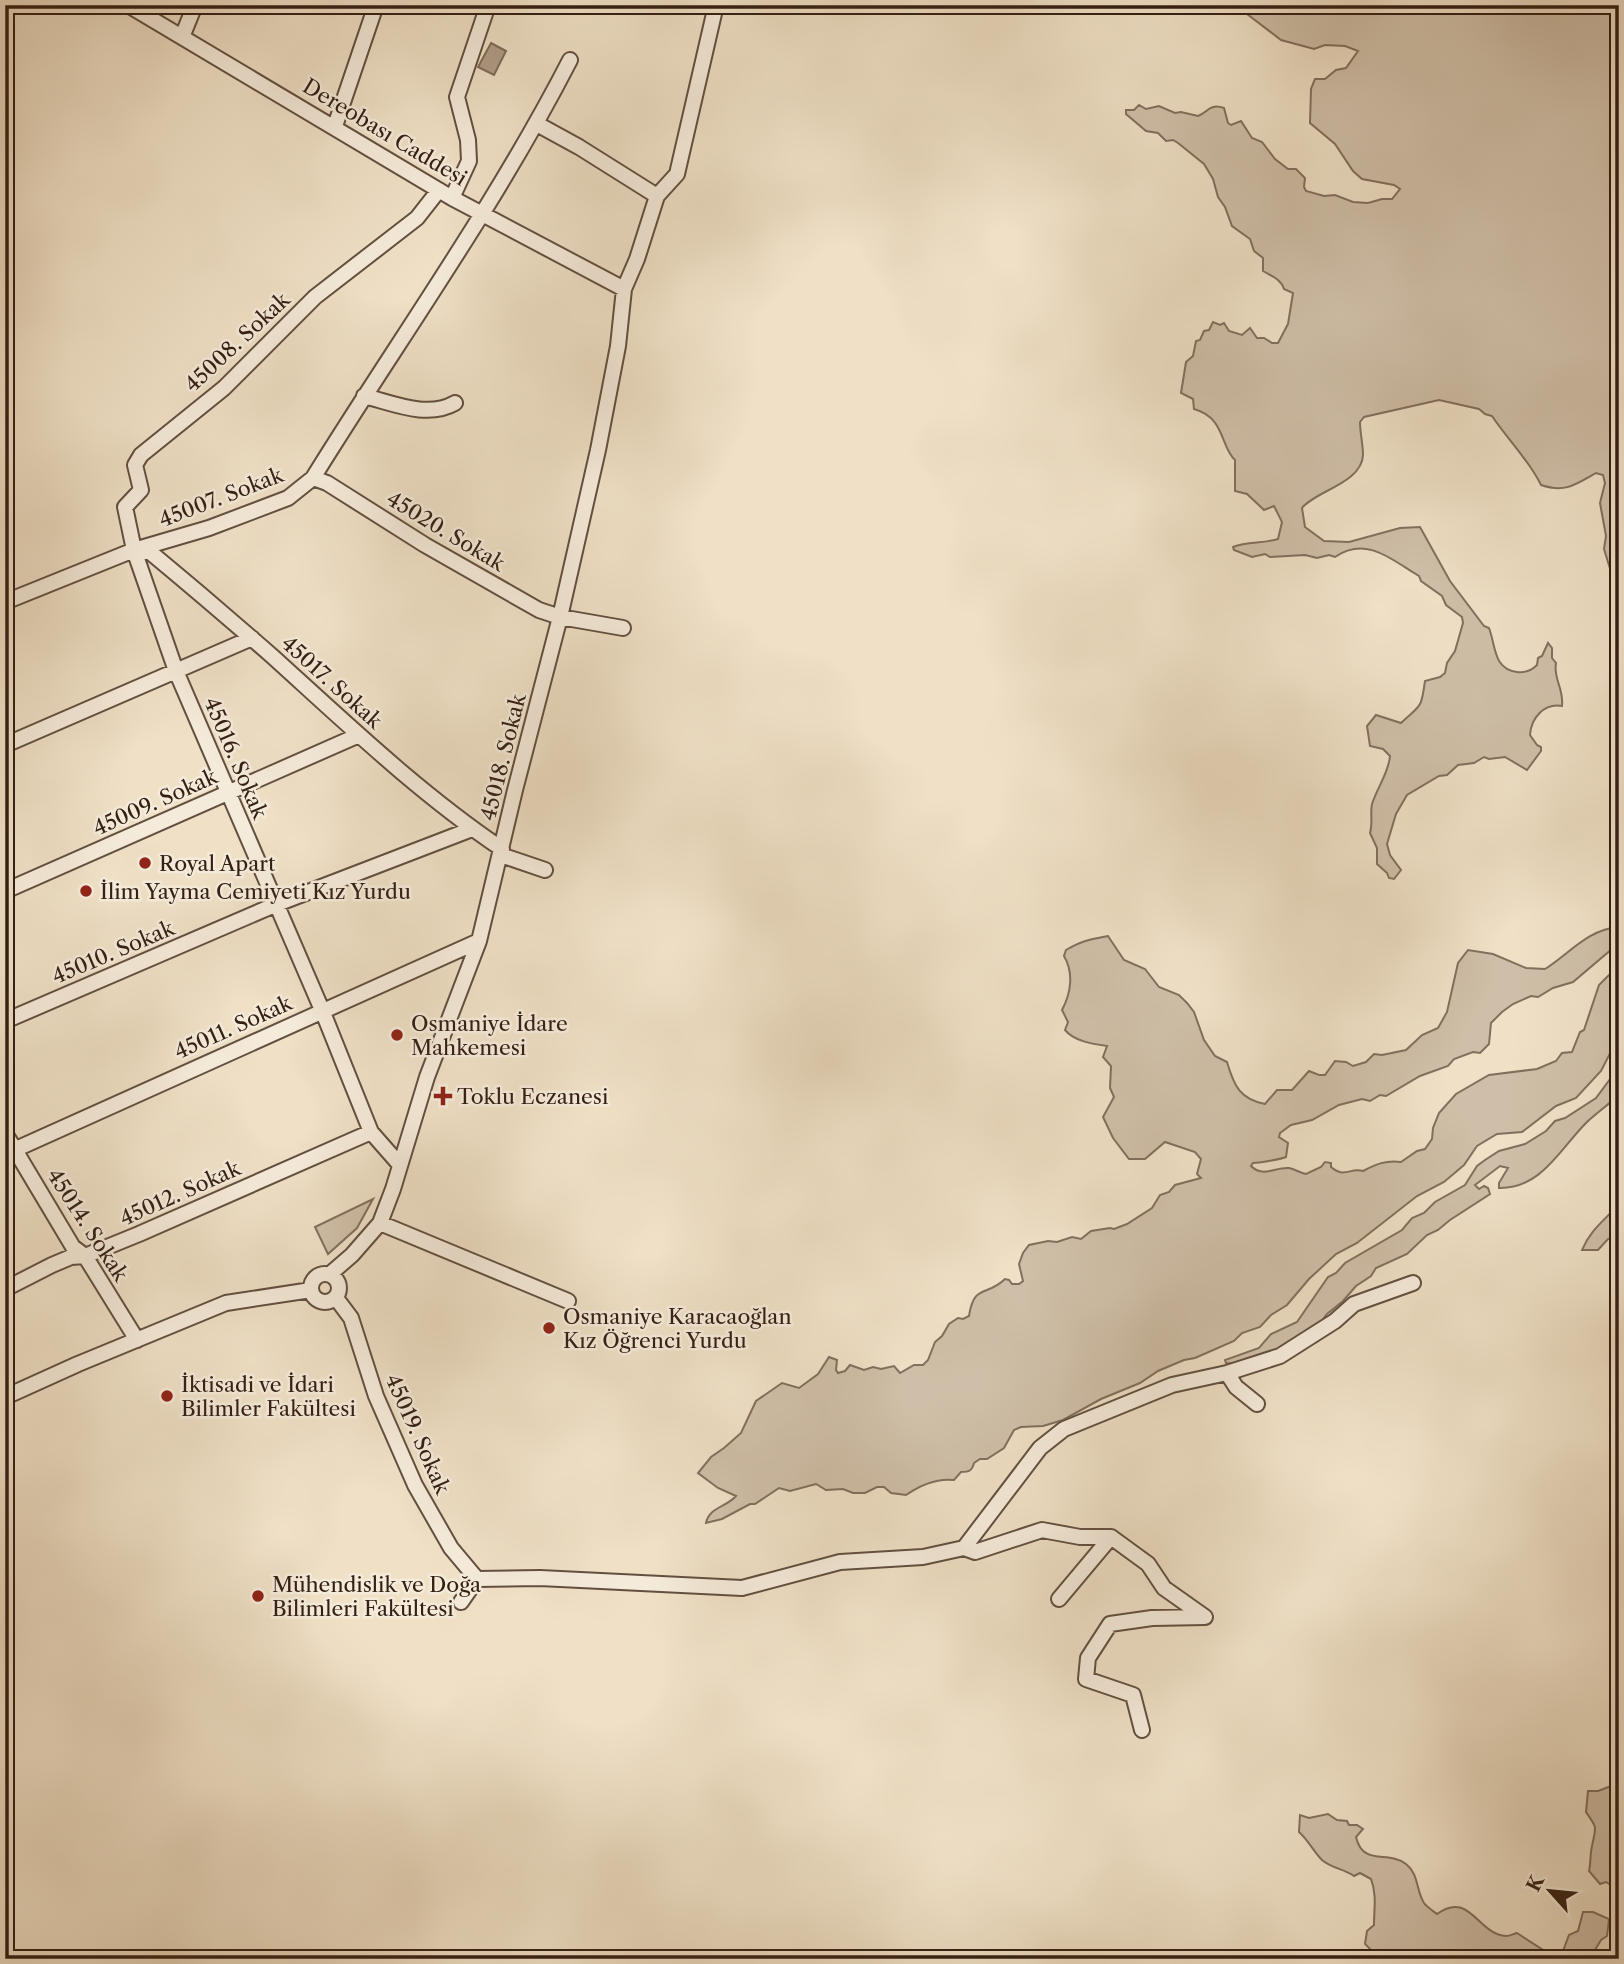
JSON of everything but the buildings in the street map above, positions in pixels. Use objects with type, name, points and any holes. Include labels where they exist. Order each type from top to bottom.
[{"type":"street","points":[[183,37],[195,5]]},
{"type":"street","points":[[335,126],[376,5]]},
{"type":"street","points":[[452,198],[469,161],[468,140],[457,97],[488,5]]},
{"type":"street","points":[[537,124],[657,196],[677,174],[716,5]]},
{"type":"street","name":"Dereobası Caddesi","points":[[136,7],[452,198],[624,289]]},
{"type":"street","name":"45007. Sokak","points":[[5,602],[134,550],[209,528],[288,498],[313,478],[482,214],[537,124],[570,61]]},
{"type":"street","name":"45008. Sokak","points":[[134,550],[125,507],[141,490],[135,465],[141,455],[224,388],[315,297],[417,218],[439,190]]},
{"type":"street","name":"45018. Sokak","points":[[330,1274],[352,1255],[380,1223],[427,1077],[479,941],[560,617],[598,450],[616,359],[624,289],[637,259],[657,196]]},
{"type":"street","points":[[364,396],[421,410],[442,411],[454,403]]},
{"type":"street","name":"45020. Sokak","points":[[313,478],[327,483],[425,545],[539,610],[560,617],[623,628]]},
{"type":"street","name":"45017. Sokak","points":[[134,550],[150,552],[252,638],[359,735],[472,829],[502,852],[544,870]]},
{"type":"street","name":"45016. Sokak","points":[[134,550],[176,671],[322,1010],[371,1132],[400,1165]]},
{"type":"street","points":[[5,745],[252,638]]},
{"type":"street","name":"45009. Sokak","points":[[5,891],[359,735]]},
{"type":"street","name":"45010. Sokak","points":[[5,1021],[277,905],[472,829]]},
{"type":"street","name":"45011. Sokak","points":[[10,1151],[479,941]]},
{"type":"street","name":"45012. Sokak","points":[[5,1289],[71,1257],[85,1256],[371,1132]]},
{"type":"street","name":"45014. Sokak","points":[[5,1133],[10,1151],[73,1247],[85,1256],[137,1340]]},
{"type":"street","points":[[380,1223],[568,1301]]},
{"type":"street","points":[[330,1274],[339,1284],[336,1298],[328,1303],[318,1301],[311,1290],[316,1277],[330,1274]]},
{"type":"street","points":[[964,1548],[1040,1448],[1063,1429],[1172,1385],[1227,1373],[1280,1356],[1309,1340],[1354,1304],[1413,1283]]},
{"type":"street","points":[[5,1397],[226,1303],[311,1290]]},
{"type":"street","name":"45019. Sokak","points":[[336,1298],[351,1318],[376,1396],[415,1485],[451,1548],[477,1578]]},
{"type":"street","points":[[1227,1373],[1236,1387],[1257,1404]]},
{"type":"street","points":[[461,1602],[477,1578],[540,1578],[742,1588],[840,1562],[923,1557],[964,1548],[975,1552],[1042,1530],[1080,1537],[1111,1537],[1148,1564],[1164,1588],[1205,1617],[1152,1618],[1110,1624],[1088,1658],[1086,1679],[1133,1695],[1142,1730]]},
{"type":"street","points":[[1059,1599],[1111,1537]]},
{"type":"shaded area","points":[[1241,5],[1619,5],[1619,598],[1604,549],[1606,536],[1600,503],[1605,483],[1603,475],[1596,473],[1563,488],[1541,485],[1531,467],[1492,416],[1479,409],[1439,400],[1364,417],[1360,422],[1363,455],[1361,465],[1347,480],[1317,496],[1302,508],[1305,527],[1324,541],[1349,542],[1400,528],[1420,527],[1450,581],[1484,626],[1489,628],[1499,662],[1503,666],[1517,672],[1530,670],[1537,665],[1538,658],[1542,656],[1548,643],[1556,663],[1562,706],[1544,709],[1533,723],[1530,735],[1541,747],[1541,751],[1527,770],[1505,757],[1484,757],[1474,763],[1458,765],[1447,775],[1439,776],[1407,795],[1396,814],[1387,844],[1390,855],[1401,870],[1394,879],[1389,878],[1377,864],[1377,848],[1370,833],[1372,804],[1390,756],[1383,749],[1370,746],[1367,726],[1376,715],[1401,723],[1416,709],[1421,702],[1425,681],[1445,673],[1447,663],[1455,651],[1463,623],[1462,617],[1446,605],[1442,596],[1421,581],[1419,576],[1369,549],[1317,558],[1305,555],[1270,557],[1265,554],[1252,557],[1234,550],[1233,547],[1239,545],[1278,539],[1282,522],[1274,506],[1264,510],[1247,494],[1235,491],[1235,460],[1221,433],[1212,419],[1194,409],[1193,399],[1181,393],[1186,362],[1193,356],[1196,341],[1200,340],[1204,331],[1209,330],[1213,322],[1220,325],[1224,323],[1229,331],[1242,335],[1250,328],[1257,338],[1278,343],[1288,324],[1293,293],[1263,271],[1263,258],[1254,251],[1250,239],[1232,226],[1204,164],[1178,143],[1173,140],[1166,141],[1158,133],[1146,131],[1126,114],[1126,110],[1134,110],[1139,105],[1146,109],[1159,106],[1175,113],[1198,116],[1212,107],[1224,108],[1228,123],[1231,125],[1241,121],[1252,138],[1262,142],[1275,159],[1288,169],[1296,169],[1305,178],[1306,191],[1324,196],[1335,195],[1353,202],[1368,203],[1392,199],[1400,189],[1394,185],[1362,179],[1353,171],[1335,144],[1310,123],[1311,89],[1315,79],[1325,79],[1336,70],[1346,68],[1358,51],[1345,46],[1325,45],[1314,49],[1281,40],[1243,11]]},
{"type":"shaded area","points":[[491,43],[506,51],[494,75],[478,67]]},
{"type":"shaded area","points":[[1619,927],[1619,943],[1573,982],[1553,988],[1538,997],[1531,996],[1502,1012],[1491,1023],[1489,1044],[1480,1053],[1473,1052],[1454,1059],[1448,1066],[1420,1076],[1386,1096],[1380,1095],[1370,1101],[1362,1099],[1339,1105],[1312,1120],[1291,1125],[1280,1133],[1279,1137],[1288,1143],[1286,1157],[1253,1163],[1251,1166],[1264,1172],[1289,1168],[1306,1174],[1325,1162],[1344,1172],[1363,1171],[1386,1162],[1401,1162],[1425,1149],[1432,1139],[1439,1113],[1456,1094],[1489,1075],[1537,1069],[1556,1061],[1562,1053],[1572,1052],[1580,1032],[1584,1030],[1599,985],[1619,965],[1619,1036],[1601,1071],[1576,1098],[1556,1106],[1522,1132],[1497,1134],[1477,1146],[1464,1165],[1444,1182],[1417,1196],[1357,1243],[1336,1254],[1309,1279],[1287,1305],[1271,1315],[1260,1327],[1242,1333],[1234,1341],[1195,1358],[1158,1371],[1140,1383],[1101,1399],[1063,1420],[1014,1430],[1004,1448],[987,1459],[980,1459],[970,1470],[961,1472],[954,1480],[928,1483],[906,1495],[891,1493],[884,1487],[877,1487],[865,1493],[853,1493],[843,1489],[826,1490],[816,1484],[790,1491],[779,1488],[755,1504],[706,1523],[714,1510],[736,1496],[718,1488],[698,1473],[711,1457],[741,1433],[756,1401],[782,1383],[799,1388],[818,1374],[829,1357],[837,1360],[838,1373],[845,1371],[850,1365],[864,1370],[894,1366],[900,1373],[914,1365],[923,1365],[928,1360],[935,1342],[949,1324],[958,1318],[969,1316],[974,1299],[978,1295],[1005,1279],[1012,1284],[1023,1281],[1019,1264],[1029,1245],[1057,1242],[1072,1237],[1081,1239],[1091,1231],[1114,1229],[1127,1224],[1152,1208],[1160,1195],[1169,1192],[1175,1185],[1201,1178],[1197,1174],[1201,1159],[1195,1152],[1165,1142],[1145,1159],[1129,1159],[1113,1138],[1103,1117],[1114,1097],[1110,1088],[1111,1066],[1103,1057],[1107,1046],[1078,1039],[1065,1030],[1068,1022],[1062,1010],[1070,983],[1064,956],[1066,950],[1082,942],[1108,936],[1124,960],[1145,969],[1159,987],[1179,995],[1187,1003],[1194,1012],[1204,1040],[1215,1056],[1227,1062],[1239,1090],[1250,1099],[1265,1104],[1277,1090],[1292,1090],[1309,1071],[1325,1075],[1335,1061],[1353,1066],[1366,1062],[1374,1054],[1406,1050],[1422,1035],[1438,1028],[1447,1012],[1458,963],[1468,950],[1493,954],[1526,968],[1545,969],[1588,937]]},
{"type":"shaded area","points":[[1619,1067],[1619,1094],[1586,1123],[1538,1175],[1514,1187],[1499,1188],[1508,1168],[1500,1166],[1475,1185],[1479,1189],[1484,1186],[1488,1188],[1490,1194],[1427,1235],[1407,1254],[1376,1268],[1371,1276],[1356,1286],[1327,1314],[1314,1331],[1285,1347],[1241,1364],[1226,1363],[1225,1360],[1259,1348],[1271,1334],[1297,1322],[1328,1277],[1345,1263],[1402,1230],[1412,1218],[1424,1213],[1435,1202],[1465,1185],[1477,1166],[1485,1160],[1499,1151],[1525,1144],[1546,1131],[1555,1121],[1565,1118],[1596,1098]]},
{"type":"shaded area","points":[[373,1199],[357,1228],[328,1254],[315,1227]]},
{"type":"shaded area","points":[[1619,1204],[1619,1235],[1608,1239],[1598,1250],[1582,1250],[1594,1231]]},
{"type":"shaded area","points":[[1619,1776],[1619,1890],[1606,1882],[1600,1884],[1589,1871],[1595,1828],[1586,1812],[1588,1791],[1598,1791],[1614,1785]]},
{"type":"shaded area","points":[[1328,1814],[1363,1829],[1356,1837],[1364,1852],[1406,1864],[1413,1873],[1424,1903],[1437,1914],[1448,1908],[1466,1910],[1496,1933],[1506,1936],[1517,1933],[1543,1950],[1547,1959],[1380,1959],[1365,1944],[1367,1931],[1374,1925],[1375,1896],[1371,1879],[1360,1873],[1354,1876],[1326,1863],[1299,1832],[1300,1815],[1309,1818]]},
{"type":"shaded area","points":[[1583,1912],[1593,1912],[1609,1919],[1607,1936],[1595,1950],[1598,1955],[1619,1959],[1564,1959],[1563,1951],[1569,1935],[1578,1931]]},
{"type":"place","name":"Royal Apart","points":[[145,863]]},
{"type":"place","name":"İlim Yayma Cemiyeti Kız Yurdu","points":[[86,891]]},
{"type":"place","name":"Osmaniye İdare Mahkemesi","points":[[397,1035]]},
{"type":"place","name":"Toklu Eczanesi","points":[[443,1096]]},
{"type":"place","name":"Osmaniye Karacaoğlan Kız Öğrenci Yurdu","points":[[549,1328]]},
{"type":"place","name":"İktisadi ve İdari Bilimler Fakültesi","points":[[167,1396]]},
{"type":"place","name":"Mühendislik ve Doğa Bilimleri Fakültesi","points":[[258,1596]]}]
